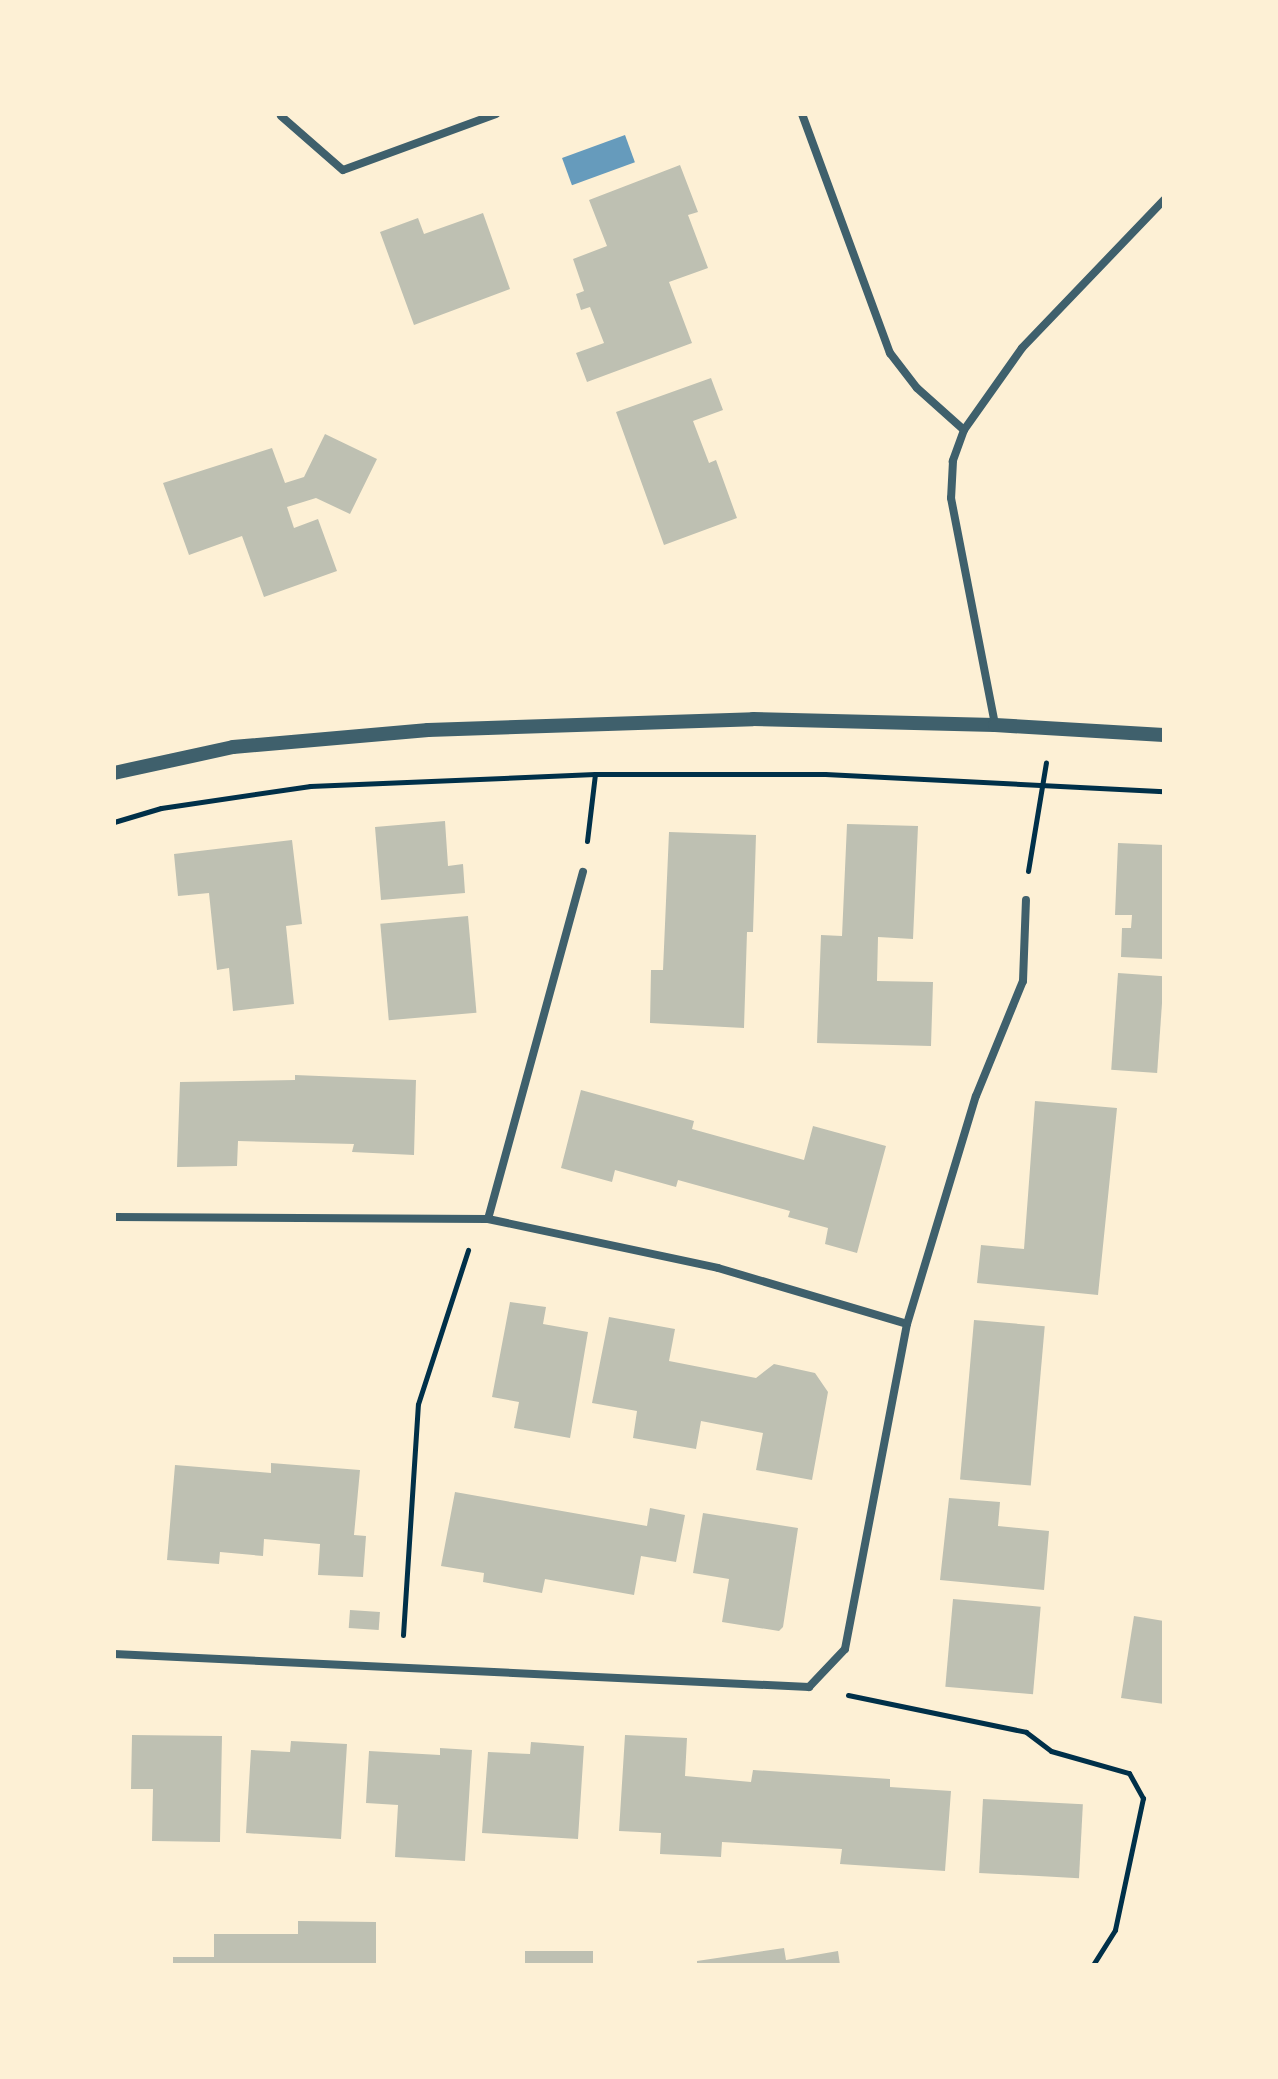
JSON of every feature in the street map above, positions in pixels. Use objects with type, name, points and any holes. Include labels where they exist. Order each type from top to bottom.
[{"type":"street","points":[[281,116],[343,170],[496,114]]},
{"type":"street","points":[[802,114],[890,353],[917,388],[964,430]]},
{"type":"street","points":[[995,725],[951,498],[953,461],[964,430],[1022,348],[1164,200]]},
{"type":"street","points":[[114,773],[233,747],[428,730],[753,719],[995,725],[1164,735]]},
{"type":"street","points":[[488,1219],[583,872]]},
{"type":"street","points":[[114,1654],[809,1687],[845,1649],[907,1324],[976,1096],[1023,981],[1026,900]]},
{"type":"street","points":[[114,1217],[488,1219],[718,1268],[907,1324]]},
{"type":"path","points":[[1026,900],[1028,856],[1044,783],[1049,729]]},
{"type":"path","points":[[583,872],[595,774]]},
{"type":"path","points":[[114,822],[161,808],[310,786],[595,774],[825,774],[1164,791]]},
{"type":"path","points":[[401,1668],[418,1404],[469,1247],[488,1219]]},
{"type":"path","points":[[809,1687],[1026,1732],[1051,1751],[1129,1773],[1143,1798],[1115,1930],[1093,1965]]},
{"type":"water","points":[[625,135],[635,162],[572,185],[562,158]]},
{"type":"building","points":[[680,165],[698,212],[688,215],[708,268],[669,282],[692,343],[587,382],[576,353],[604,343],[590,307],[581,310],[576,294],[584,291],[573,259],[607,246],[589,200]]},
{"type":"building","points":[[483,213],[510,289],[414,325],[380,232],[418,218],[424,234]]},
{"type":"building","points":[[711,378],[723,410],[693,421],[709,463],[716,460],[737,518],[664,545],[616,412]]},
{"type":"building","points":[[325,434],[377,459],[350,514],[316,498],[287,507],[294,528],[318,519],[337,571],[264,597],[242,536],[189,555],[163,483],[272,448],[285,483],[304,477]]},
{"type":"building","points":[[445,821],[448,866],[463,864],[465,893],[381,900],[375,827]]},
{"type":"building","points":[[847,824],[918,826],[913,939],[878,937],[877,981],[933,982],[931,1046],[817,1043],[821,935],[842,936]]},
{"type":"building","points":[[669,832],[756,835],[753,932],[747,932],[744,1028],[650,1023],[651,970],[663,970]]},
{"type":"building","points":[[292,840],[302,924],[286,926],[294,1004],[233,1011],[229,968],[217,970],[209,893],[178,896],[174,854]]},
{"type":"building","points":[[1118,843],[1164,845],[1164,959],[1121,957],[1122,928],[1131,928],[1132,915],[1115,915]]},
{"type":"building","points":[[468,916],[476,1013],[389,1020],[380,924]]},
{"type":"building","points":[[1118,973],[1164,976],[1157,1073],[1111,1070]]},
{"type":"building","points":[[295,1075],[416,1080],[414,1155],[352,1152],[354,1144],[238,1141],[237,1166],[177,1167],[180,1082],[295,1080]]},
{"type":"building","points":[[581,1090],[694,1121],[692,1129],[804,1160],[813,1126],[886,1146],[857,1253],[825,1244],[828,1228],[788,1217],[790,1211],[678,1180],[676,1187],[615,1170],[612,1182],[561,1168]]},
{"type":"building","points":[[1035,1101],[1117,1108],[1098,1295],[977,1283],[981,1245],[1024,1249]]},
{"type":"building","points":[[510,1302],[546,1307],[543,1324],[588,1332],[570,1438],[514,1428],[519,1402],[492,1397]]},
{"type":"building","points":[[609,1317],[675,1329],[669,1361],[756,1378],[774,1364],[815,1373],[828,1392],[812,1480],[756,1470],[763,1433],[701,1421],[696,1449],[633,1438],[637,1411],[592,1403]]},
{"type":"building","points":[[974,1320],[1045,1326],[1031,1486],[960,1479]]},
{"type":"building","points":[[271,1463],[360,1470],[354,1535],[366,1536],[363,1577],[318,1575],[320,1544],[264,1539],[263,1556],[220,1552],[219,1564],[167,1560],[175,1465],[271,1473]]},
{"type":"building","points":[[455,1492],[647,1526],[650,1508],[685,1515],[676,1562],[641,1556],[634,1595],[545,1579],[542,1593],[483,1582],[484,1573],[441,1566]]},
{"type":"building","points":[[949,1498],[1000,1502],[998,1526],[1049,1531],[1044,1590],[940,1580]]},
{"type":"building","points":[[703,1513],[798,1528],[783,1627],[779,1631],[722,1622],[729,1579],[693,1573]]},
{"type":"building","points":[[953,1599],[1041,1607],[1033,1694],[945,1687]]},
{"type":"building","points":[[350,1610],[380,1612],[379,1630],[349,1628]]},
{"type":"building","points":[[1134,1616],[1164,1621],[1164,1704],[1121,1698]]},
{"type":"building","points":[[132,1735],[222,1736],[220,1842],[152,1841],[153,1789],[131,1789]]},
{"type":"building","points":[[625,1735],[687,1738],[685,1776],[751,1782],[753,1770],[890,1779],[890,1787],[951,1791],[945,1871],[840,1864],[842,1849],[722,1842],[721,1857],[660,1854],[661,1833],[619,1831]]},
{"type":"building","points":[[291,1741],[347,1744],[341,1839],[246,1833],[251,1750],[290,1752]]},
{"type":"building","points":[[531,1742],[584,1746],[578,1839],[482,1833],[488,1752],[530,1754]]},
{"type":"building","points":[[440,1748],[472,1750],[465,1861],[395,1857],[398,1805],[366,1803],[369,1751],[440,1755]]},
{"type":"building","points":[[983,1799],[1083,1804],[1079,1878],[979,1873]]},
{"type":"building","points":[[298,1921],[376,1922],[376,1965],[173,1965],[173,1957],[214,1957],[214,1934],[298,1934]]},
{"type":"building","points":[[784,1948],[786,1960],[838,1951],[840,1965],[697,1965],[697,1961]]},
{"type":"building","points":[[525,1951],[593,1951],[593,1965],[525,1965]]}]
